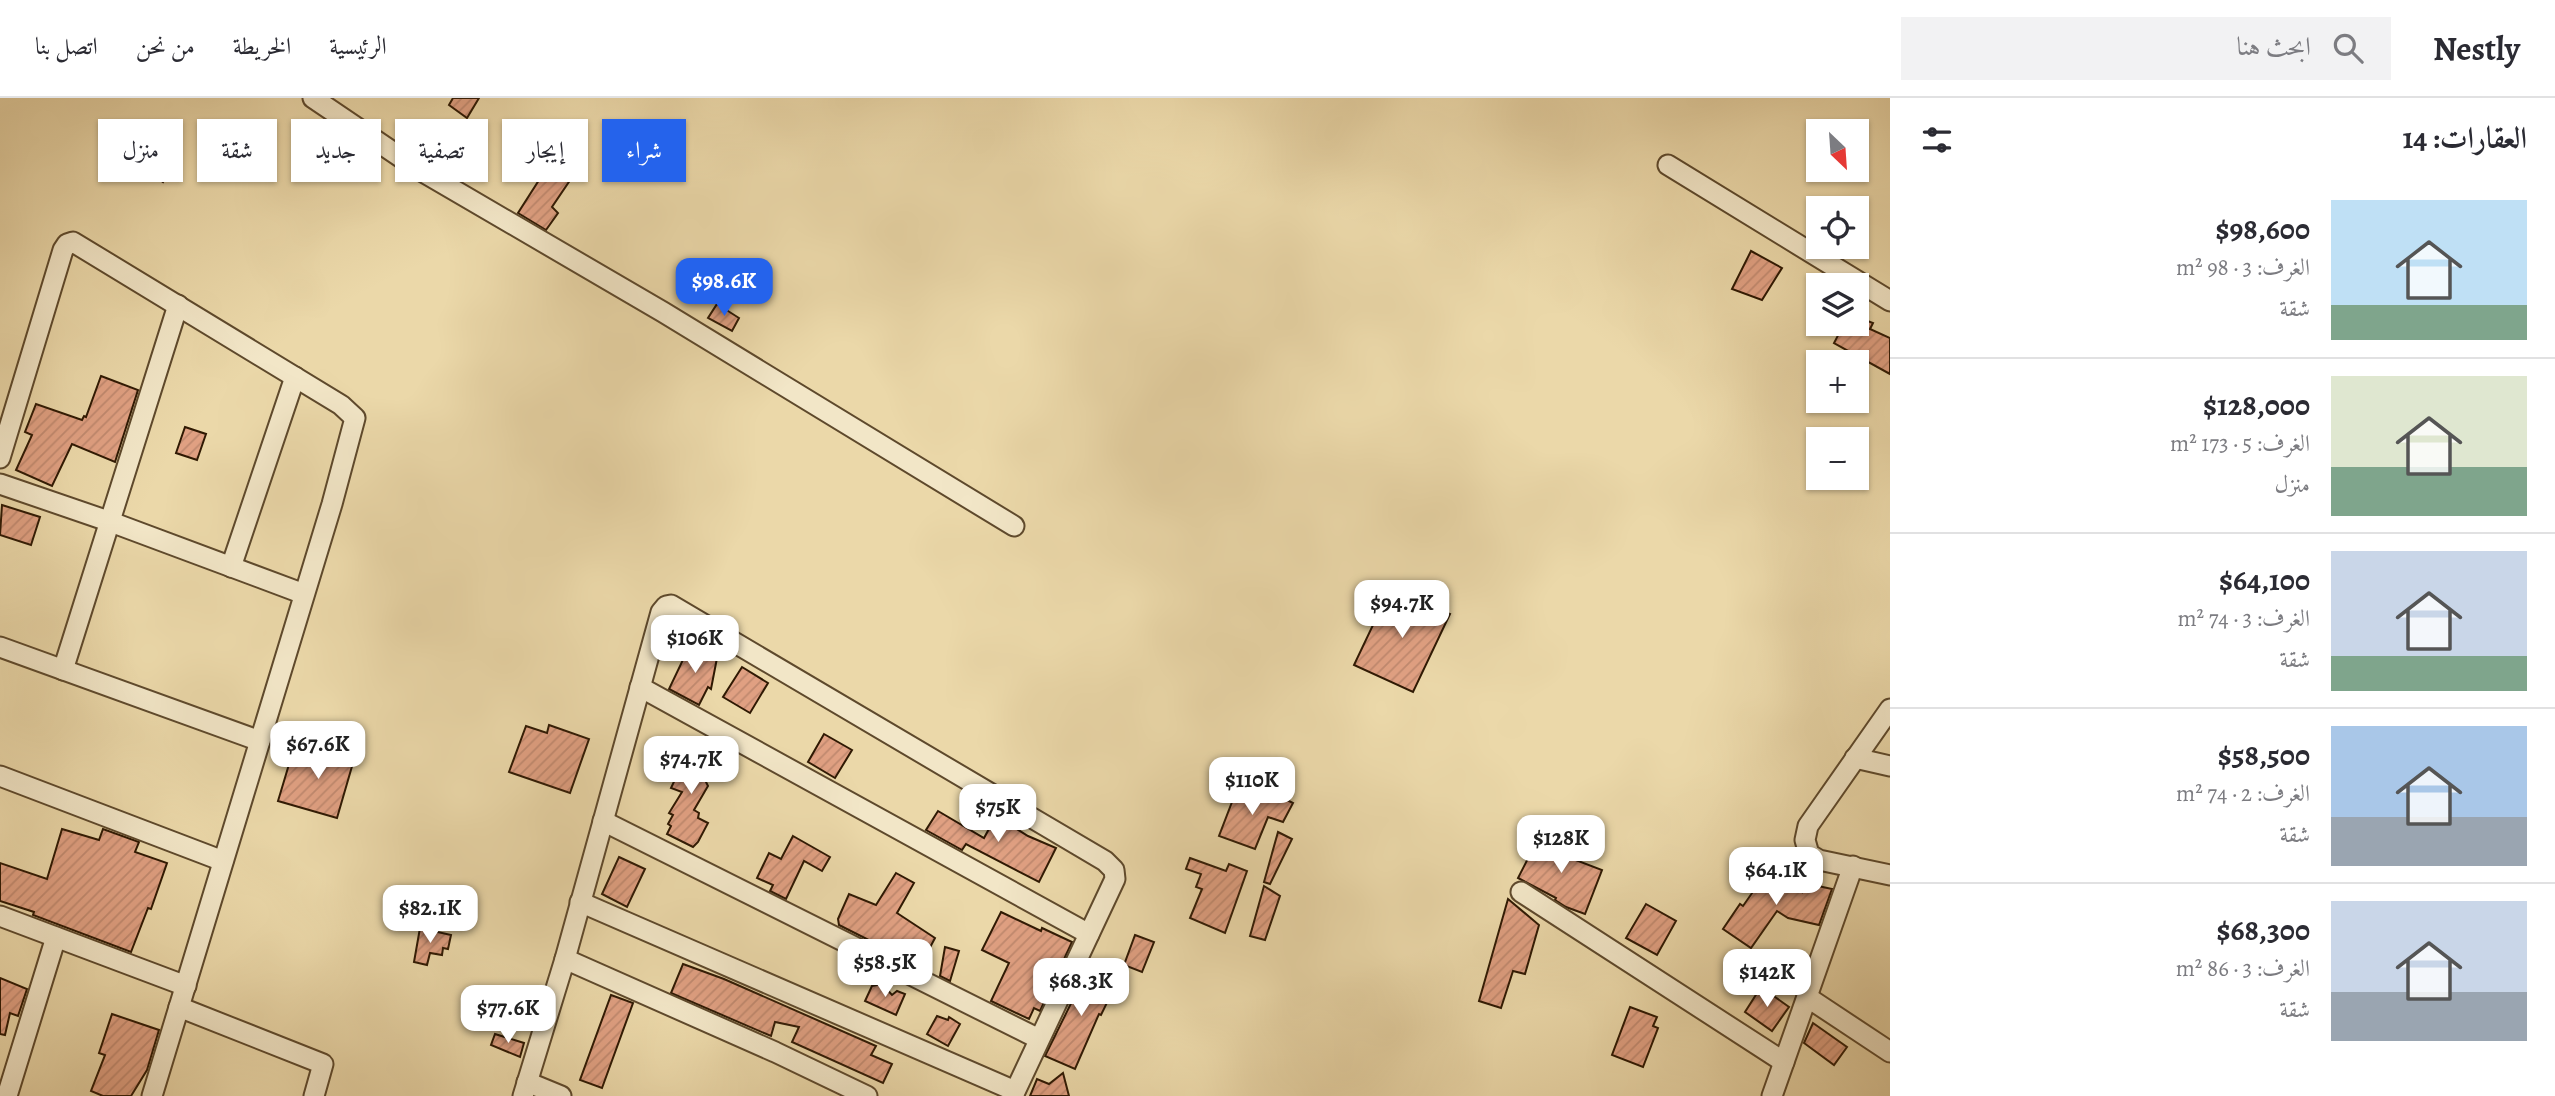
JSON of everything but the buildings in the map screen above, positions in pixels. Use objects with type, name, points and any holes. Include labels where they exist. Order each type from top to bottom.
[{"type":"street","points":[[313,98],[418,169],[640,298],[1014,526]]},
{"type":"street","points":[[1668,165],[1890,301]]},
{"type":"street","points":[[0,458],[67,244],[73,242],[347,408],[355,418],[152,1096]]},
{"type":"street","points":[[63,670],[178,305]]},
{"type":"street","points":[[231,567],[295,377]]},
{"type":"street","points":[[0,484],[304,594]]},
{"type":"street","points":[[561,1096],[525,1089],[565,959],[580,902],[661,612],[666,606],[677,607],[1105,861],[1114,870],[1115,879],[1014,1094],[580,902]]},
{"type":"street","points":[[0,647],[260,741]]},
{"type":"street","points":[[640,687],[1089,934]]},
{"type":"street","points":[[1890,709],[1808,826],[1805,840],[1809,854],[1819,860],[1890,874]]},
{"type":"street","points":[[1855,758],[1890,765]]},
{"type":"street","points":[[0,776],[223,861]]},
{"type":"street","points":[[603,821],[1039,1040]]},
{"type":"street","points":[[1772,1096],[1853,866]]},
{"type":"street","points":[[1521,892],[1784,1062]]},
{"type":"street","points":[[0,915],[186,986]]},
{"type":"street","points":[[7,1096],[56,937]]},
{"type":"street","points":[[565,959],[867,1096]]},
{"type":"street","points":[[1807,997],[1890,1052]]},
{"type":"street","points":[[179,1007],[323,1064],[313,1096]]}]
